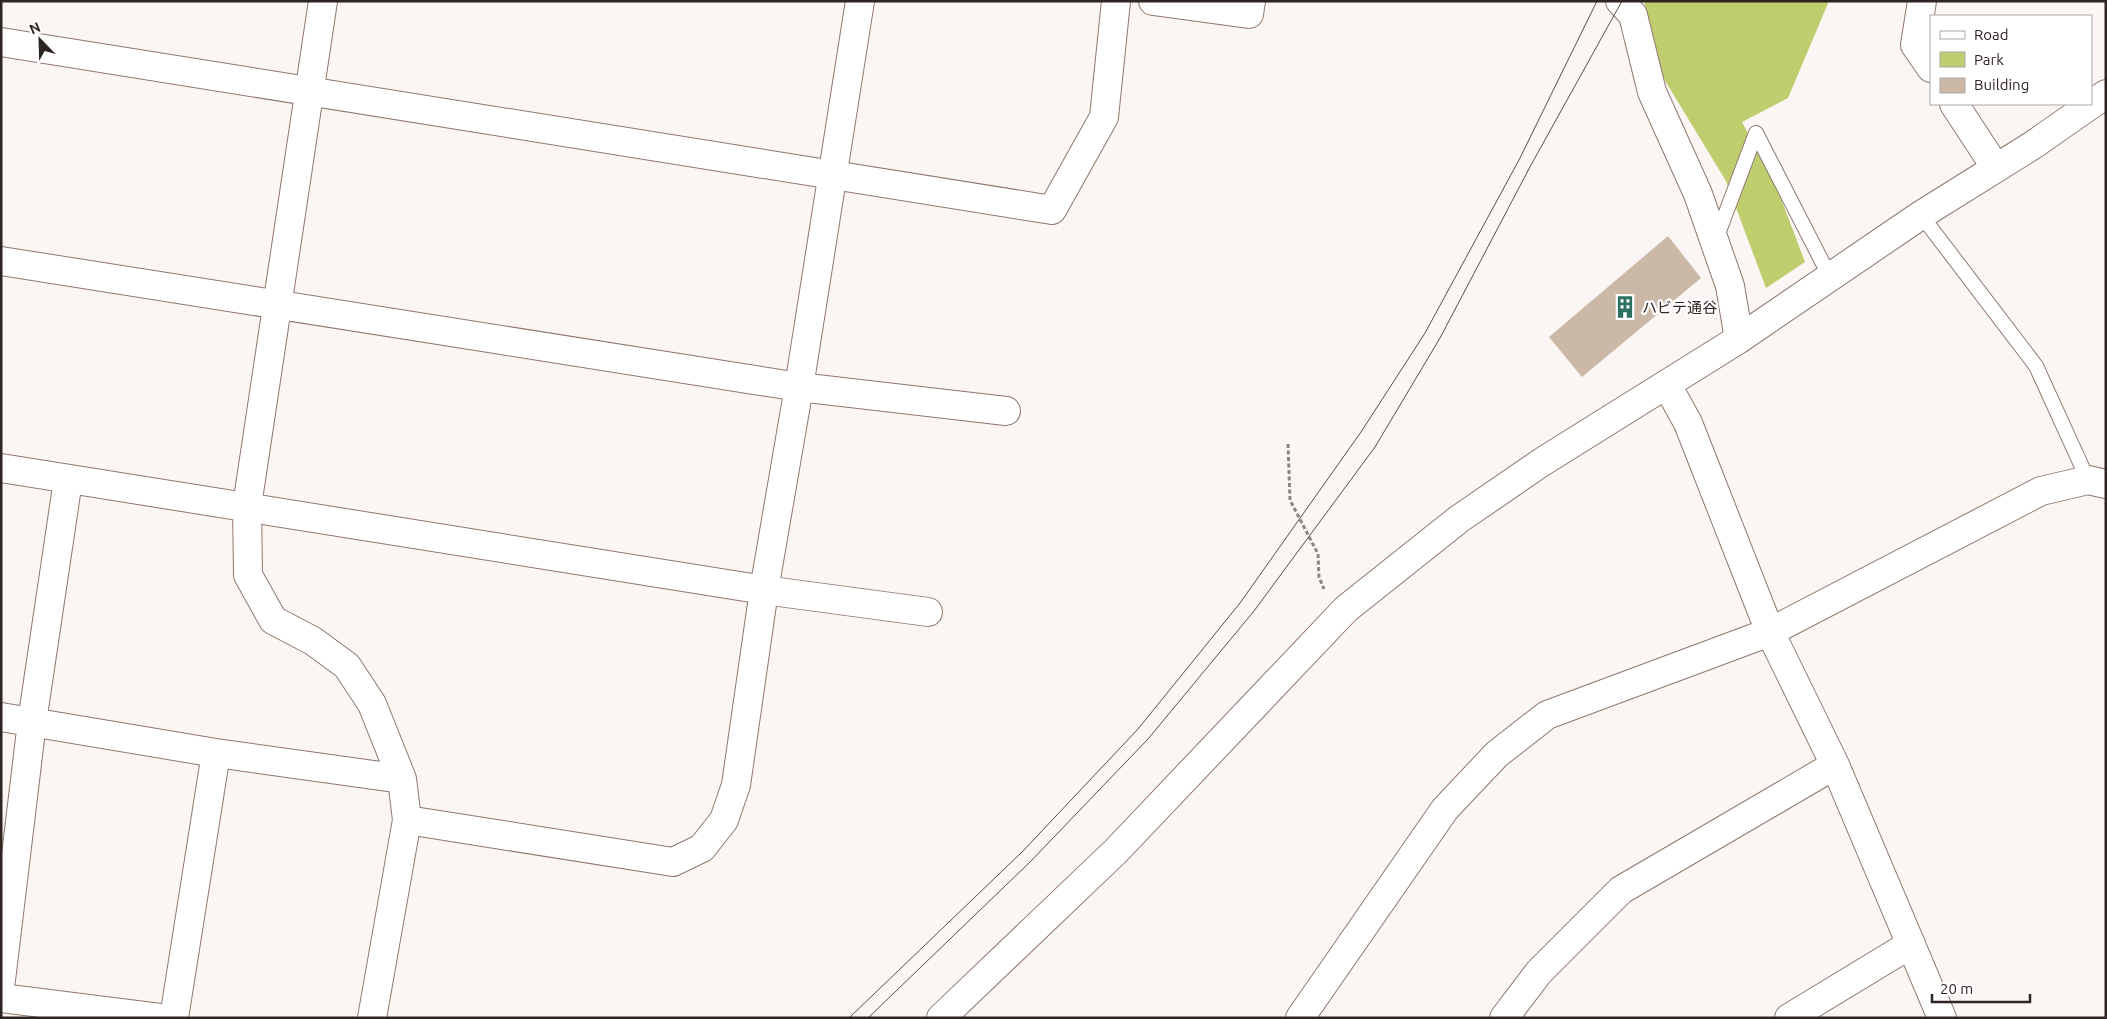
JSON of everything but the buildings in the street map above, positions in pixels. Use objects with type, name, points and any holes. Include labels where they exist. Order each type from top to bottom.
[{"type":"street","points":[[323,1],[247,506],[248,575],[273,620],[313,640],[348,666],[372,704],[402,779],[407,820],[372,1018]]},
{"type":"street","points":[[407,820],[673,862],[702,848],[724,820],[736,785],[764,590],[799,388],[860,1]]},
{"type":"street","points":[[1,42],[1052,210],[1104,117],[1116,1]]},
{"type":"street","points":[[1153,1],[1249,14],[1251,1]]},
{"type":"street","points":[[1620,1],[1634,15],[1652,92],[1698,194],[1715,242],[1730,286],[1739,339]]},
{"type":"street","points":[[1922,1],[1915,44],[1930,66]]},
{"type":"street","points":[[2092,103],[2106,94]]},
{"type":"street","points":[[1955,105],[1996,168]]},
{"type":"street","points":[[942,1018],[1116,850],[1346,609],[1459,519],[1542,462],[1739,339],[1921,215],[1996,168],[2090,105]]},
{"type":"street","points":[[1,261],[799,388],[1006,411]]},
{"type":"street","points":[[1667,385],[1688,423],[1770,632],[1835,765],[1942,1018]]},
{"type":"street","points":[[1,468],[764,590],[928,612]]},
{"type":"street","points":[[1,980],[32,722],[68,480]]},
{"type":"street","points":[[1300,1018],[1445,809],[1497,754],[1547,715],[1770,632],[2041,491],[2097,482]]},
{"type":"street","points":[[1,717],[216,753],[402,779]]},
{"type":"street","points":[[174,1018],[216,753]]},
{"type":"street","points":[[1504,1018],[1539,972],[1621,890],[1835,765]]},
{"type":"street","points":[[1789,1018],[1911,944]]},
{"type":"street","points":[[1,998],[160,1018]]},
{"type":"lane","points":[[1715,242],[1756,133],[1830,277]]},
{"type":"lane","points":[[1921,215],[2036,366],[2097,482]]},
{"type":"path","points":[[1288,444],[1290,500],[1318,554],[1319,577],[1327,596],[1346,609]]},
{"type":"green space","points":[[1644,1],[1829,1],[1788,98],[1742,122],[1777,188],[1805,262],[1766,288],[1726,181],[1664,79]]},
{"type":"tram line","points":[[849,1018],[1023,851],[1138,729],[1240,603],[1361,432],[1425,333],[1519,160],[1597,1]]},
{"type":"tram line","points":[[868,1018],[1030,862],[1148,739],[1254,611],[1375,447],[1440,338],[1531,165],[1622,1]]},
{"type":"place","name":"ハビテ通谷","points":[[1625,307]]}]
